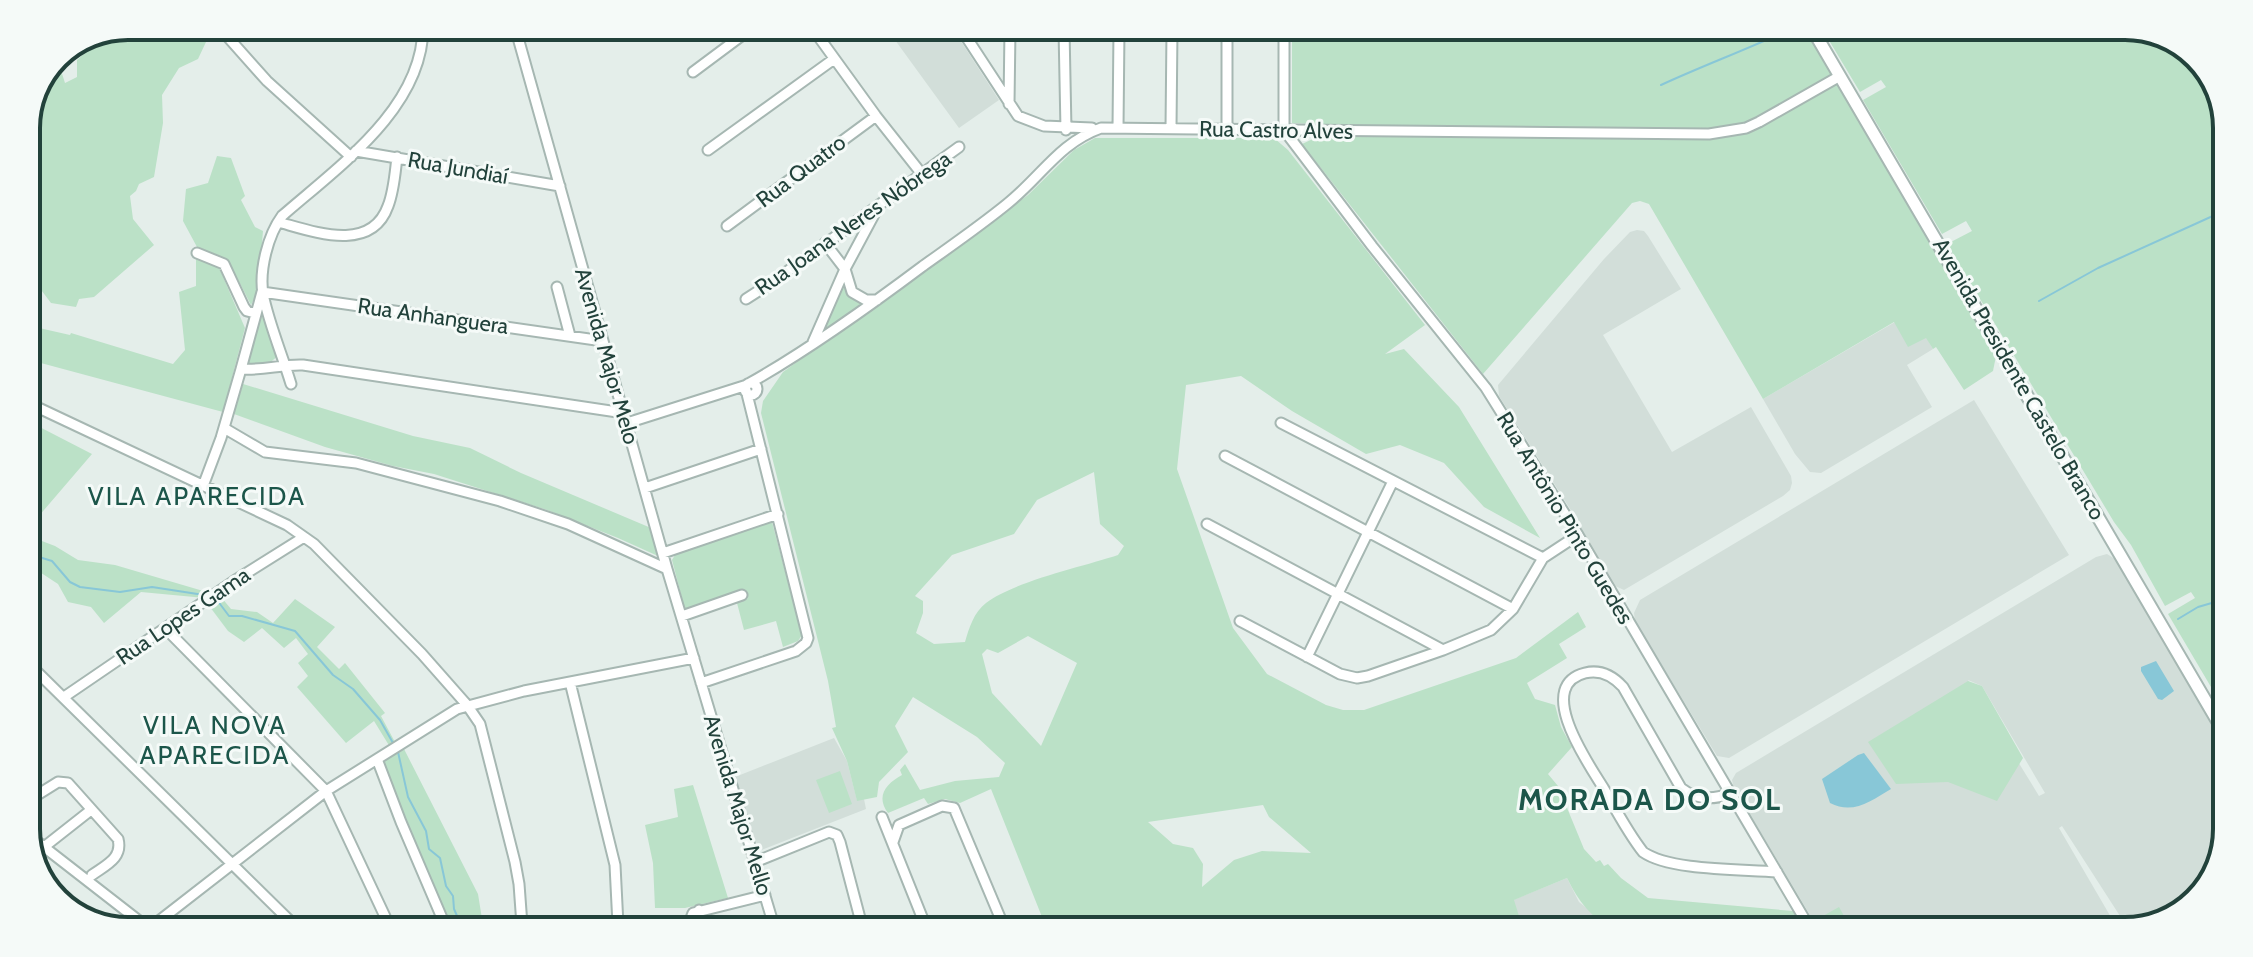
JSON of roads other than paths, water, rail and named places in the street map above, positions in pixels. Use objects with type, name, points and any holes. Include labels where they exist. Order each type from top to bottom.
[{"type":"street","points":[[230,40],[267,81],[354,154]]},
{"type":"street","points":[[203,486],[241,369],[262,292],[267,245],[278,222],[354,154],[409,89],[420,59],[422,40]]},
{"type":"street","name":"Avenida Major Melo","points":[[519,40],[701,683]]},
{"type":"street","points":[[693,72],[736,40]]},
{"type":"street","points":[[821,40],[921,173]]},
{"type":"street","points":[[968,40],[1009,104],[1025,121],[1044,126],[1101,128]]},
{"type":"street","points":[[1009,104],[1010,40]]},
{"type":"street","points":[[1064,40],[1064,127],[1073,140]]},
{"type":"street","points":[[1118,128],[1119,40]]},
{"type":"street","points":[[1171,128],[1172,40]]},
{"type":"street","points":[[1227,40],[1227,129]]},
{"type":"street","points":[[1284,40],[1284,130]]},
{"type":"street","name":"Avenida Presidente Castelo Branco","points":[[1819,40],[2213,713]]},
{"type":"street","points":[[708,150],[834,59]]},
{"type":"street","name":"Rua Castro Alves","points":[[625,418],[751,388],[1005,206],[1073,140],[1101,128],[1709,134],[1746,128],[1840,76]]},
{"type":"street","name":"Rua Quatro","points":[[727,226],[876,116]]},
{"type":"street","name":"Rua Antônio Pinto Guedes","points":[[1284,130],[1486,388],[1578,535],[1803,917]]},
{"type":"street","name":"Rua Joana Neres Nóbrega","points":[[746,299],[959,147]]},
{"type":"street","name":"Rua Jundiaí","points":[[354,154],[397,157],[560,186]]},
{"type":"street","points":[[278,222],[329,236],[362,233],[386,212],[397,157]]},
{"type":"street","points":[[812,345],[845,269],[877,208]]},
{"type":"street","points":[[825,243],[845,269],[852,292],[866,300],[877,300]]},
{"type":"street","points":[[197,253],[224,264],[244,307],[255,313]]},
{"type":"street","points":[[557,287],[570,336]]},
{"type":"street","points":[[262,292],[291,384]]},
{"type":"street","name":"Rua Anhanguera","points":[[262,292],[603,341]]},
{"type":"street","points":[[241,369],[263,369],[285,364],[379,375],[625,418]]},
{"type":"street","points":[[701,683],[802,647],[808,638],[751,417],[751,388]]},
{"type":"street","points":[[40,409],[287,525],[326,555],[422,654],[480,724],[511,843],[521,917]]},
{"type":"street","points":[[1281,423],[1543,558]]},
{"type":"street","points":[[224,428],[265,452],[341,460],[500,501],[568,524],[667,569]]},
{"type":"street","points":[[645,488],[761,449]]},
{"type":"street","points":[[1225,456],[1513,609]]},
{"type":"street","points":[[1307,657],[1393,481]]},
{"type":"street","points":[[663,553],[778,514]]},
{"type":"street","points":[[1207,524],[1443,650]]},
{"type":"street","points":[[1240,621],[1340,674],[1357,678],[1443,650],[1491,630],[1513,609],[1543,558],[1578,535]]},
{"type":"street","name":"Rua Lopes Gama","points":[[64,697],[304,537]]},
{"type":"street","points":[[682,616],[742,595]]},
{"type":"street","points":[[165,628],[326,791],[385,917]]},
{"type":"street","points":[[164,917],[326,791],[444,716],[467,705],[694,658]]},
{"type":"street","points":[[1729,794],[1703,798],[1681,788],[1615,678],[1595,671],[1582,673],[1567,687],[1564,710],[1571,734],[1643,852],[1651,858],[1674,864],[1777,872]]},
{"type":"street","points":[[40,674],[286,917]]},
{"type":"street","points":[[570,682],[615,865],[618,917]]},
{"type":"street","name":"Avenida Major Mello","points":[[701,683],[771,917]]},
{"type":"street","points":[[377,759],[442,917]]},
{"type":"street","points":[[40,793],[63,781],[118,839],[120,846],[115,858],[92,875]]},
{"type":"street","points":[[893,842],[899,825],[942,806],[954,808],[1000,917]]},
{"type":"street","points":[[91,810],[44,847],[134,917]]},
{"type":"street","points":[[899,825],[882,817],[922,917]]},
{"type":"street","points":[[755,862],[829,832],[834,833],[840,842],[860,917]]},
{"type":"street","points":[[690,917],[699,910],[765,895]]},
{"type":"street","points":[[699,910],[701,917]]},
{"type":"water","points":[[2156,661],[2174,691],[2162,700],[2158,699],[2141,671],[2141,667]]},
{"type":"water","points":[[1864,753],[1891,789],[1854,807],[1830,803],[1822,779]]},
{"type":"waterway","points":[[1661,85],[1765,40]]},
{"type":"waterway","points":[[2039,301],[2098,268],[2213,216]]},
{"type":"waterway","points":[[40,557],[52,561],[70,582],[80,587],[120,592],[152,587],[204,595]]},
{"type":"waterway","points":[[217,600],[229,616],[242,616],[295,631],[333,675],[353,689],[380,720],[393,743]]},
{"type":"waterway","points":[[2178,619],[2213,603]]},
{"type":"waterway","points":[[398,752],[408,797],[426,831],[429,849],[440,858],[458,917]]},
{"type":"district","name":"VILA APARECIDA","points":[[197,496]]},
{"type":"district","name":"VILA NOVA APARECIDA","points":[[215,740]]},
{"type":"district","name":"MORADA DO SOL","points":[[1650,799]]}]
